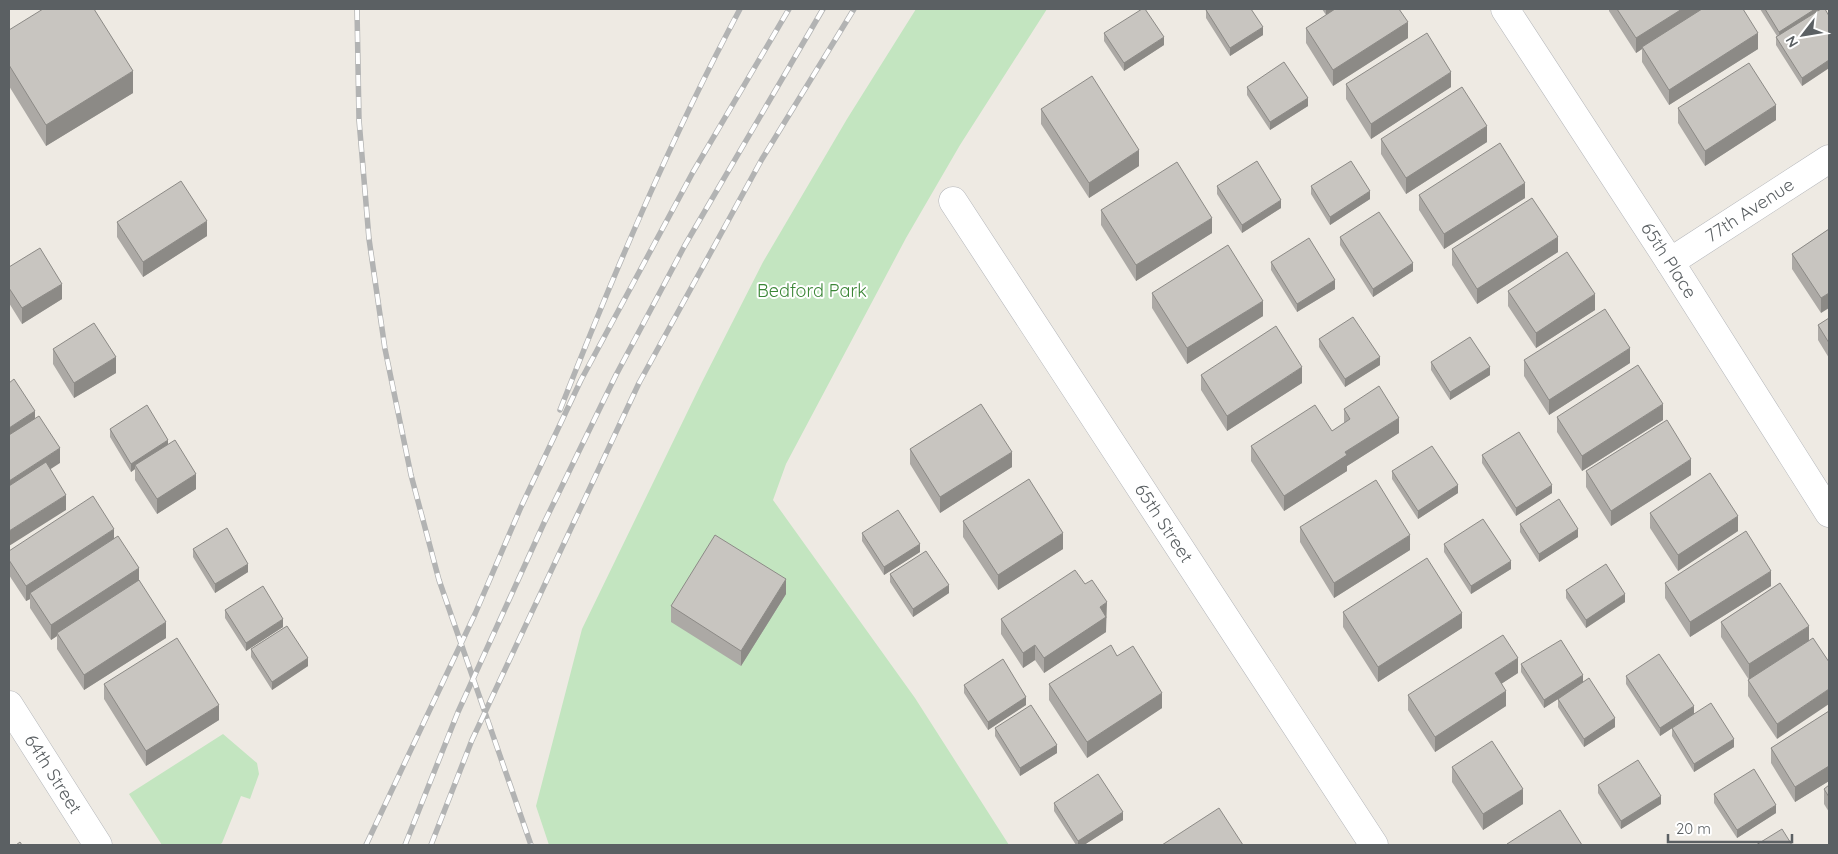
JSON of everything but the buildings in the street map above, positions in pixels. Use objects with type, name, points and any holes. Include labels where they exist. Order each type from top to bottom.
[{"type":"street","name":"65th Place","points":[[1504,9],[1670,262],[1829,513]]},
{"type":"street","name":"77th Avenue","points":[[1670,262],[1829,159]]},
{"type":"street","name":"65th Street","points":[[954,201],[1374,845]]},
{"type":"street","name":"64th Street","points":[[9,705],[98,845]]},
{"type":"green space","name":"Bedford Park","points":[[916,9],[1047,9],[960,145],[906,238],[786,464],[773,500],[915,698],[1009,845],[549,845],[536,806],[582,629],[702,382],[763,262],[847,119]]},
{"type":"green space","points":[[223,734],[257,763],[259,774],[250,799],[241,796],[222,843],[219,845],[162,845],[129,794]]},
{"type":"railway","points":[[357,9],[359,120],[369,239],[385,349],[411,475],[439,580],[531,845]]},
{"type":"railway","points":[[560,410],[644,207],[690,107],[740,9]]},
{"type":"railway","points":[[366,845],[475,614],[521,507],[581,380],[693,172],[789,9]]},
{"type":"railway","points":[[405,845],[458,712],[544,523],[616,375],[685,245],[823,9]]},
{"type":"railway","points":[[431,845],[472,740],[639,383],[762,159],[854,9]]}]
